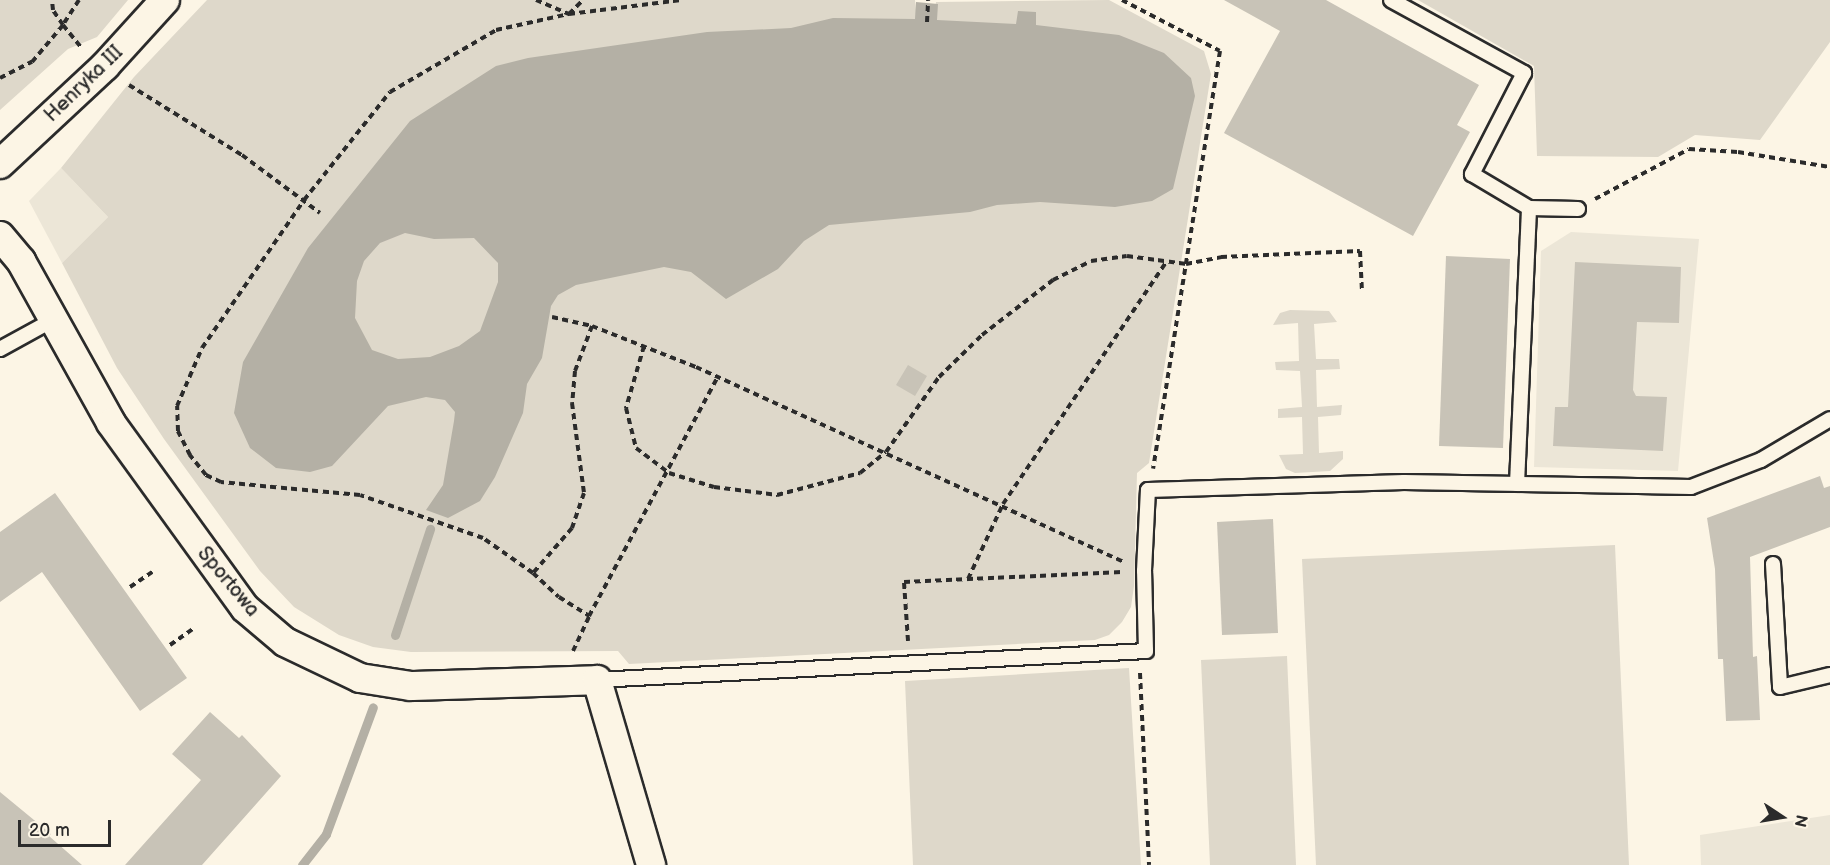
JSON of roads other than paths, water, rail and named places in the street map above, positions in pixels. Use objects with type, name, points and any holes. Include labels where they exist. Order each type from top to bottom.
[{"type":"street","name":"Henryka III","points":[[0,165],[105,66],[165,0]]},
{"type":"street","name":"Sportowa","points":[[0,236],[21,261],[111,423],[205,558],[245,608],[285,642],[360,678],[411,686],[597,680]]},
{"type":"street","points":[[597,680],[651,865]]},
{"type":"lane","points":[[1391,0],[1524,73],[1472,174],[1529,208],[1578,208]]},
{"type":"lane","points":[[1517,484],[1529,208]]},
{"type":"lane","points":[[0,349],[53,320]]},
{"type":"lane","points":[[597,680],[1146,651],[1143,571],[1148,490],[1404,482],[1691,487],[1761,460],[1830,419]]},
{"type":"lane","points":[[1773,564],[1780,687],[1830,675]]},
{"type":"waterway","points":[[395,635],[430,529]]},
{"type":"waterway","points":[[302,865],[326,834],[373,707]]}]
